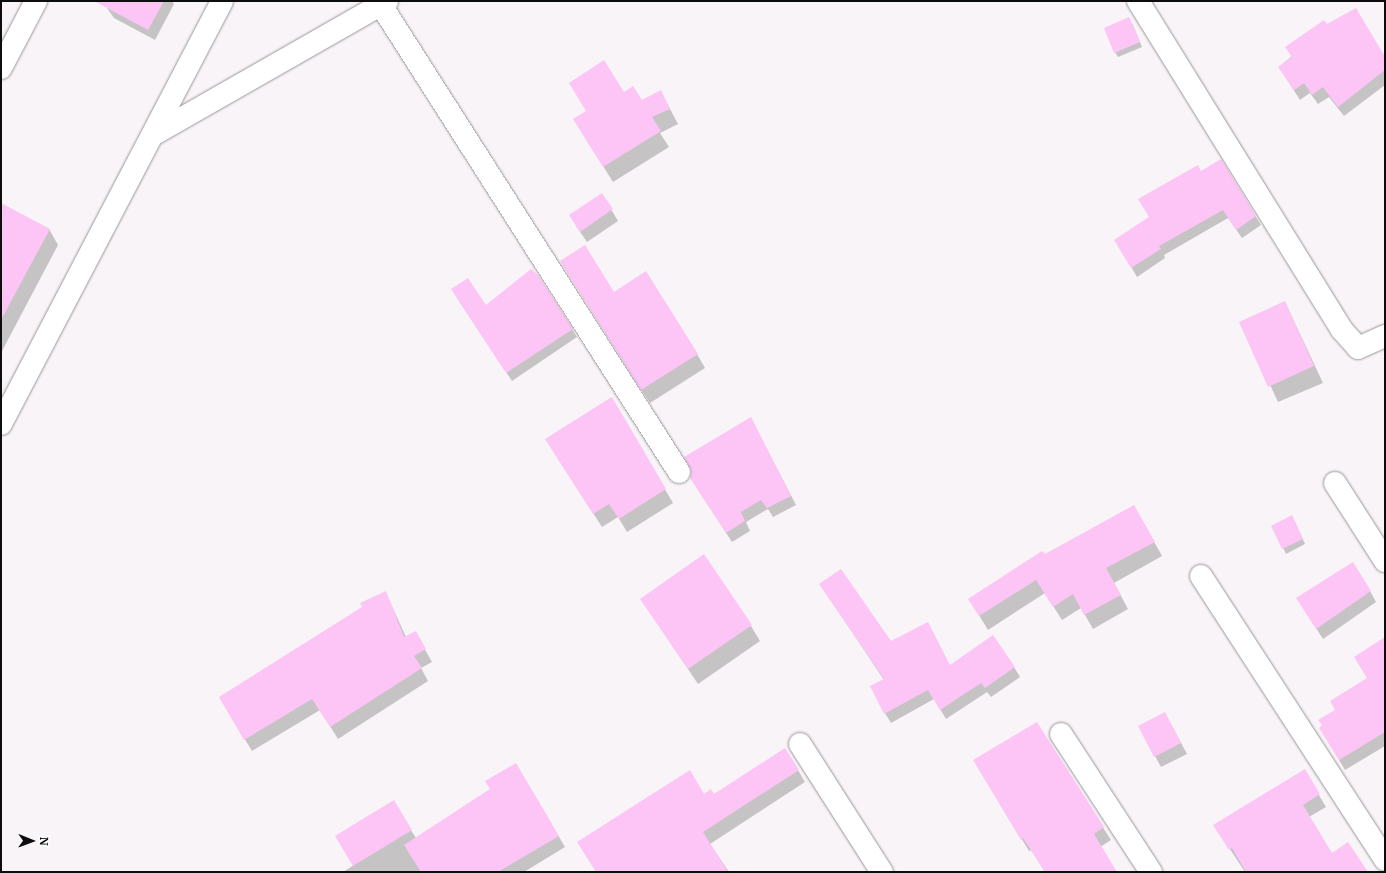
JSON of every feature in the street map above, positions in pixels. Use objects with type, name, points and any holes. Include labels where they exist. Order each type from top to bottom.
[{"type":"street","points":[[1,68],[36,1]]},
{"type":"street","points":[[1,424],[156,133],[222,1]]},
{"type":"street","points":[[1138,1],[1342,330],[1358,348],[1385,336]]},
{"type":"street","points":[[156,133],[384,3],[680,472]]},
{"type":"street","points":[[1335,483],[1385,561]]},
{"type":"street","points":[[1201,576],[1385,858]]},
{"type":"street","points":[[1061,734],[1151,872]]},
{"type":"street","points":[[800,744],[882,872]]},
{"type":"building","points":[[94,1],[164,1],[148,30]]},
{"type":"building","points":[[1356,8],[1385,57],[1385,70],[1338,107],[1323,87],[1312,95],[1304,83],[1294,90],[1278,67],[1292,57],[1285,47],[1324,20],[1327,24]]},
{"type":"building","points":[[1129,17],[1140,42],[1114,53],[1104,28]]},
{"type":"building","points":[[604,60],[624,92],[633,86],[642,100],[661,90],[670,109],[652,117],[661,131],[603,167],[573,119],[586,111],[569,83]]},
{"type":"building","points":[[1221,159],[1256,216],[1236,230],[1223,210],[1159,246],[1161,249],[1131,268],[1114,240],[1149,217],[1138,199],[1198,165],[1201,171]]},
{"type":"building","points":[[602,193],[613,209],[580,232],[569,215]]},
{"type":"building","points":[[1,203],[50,229],[1,320]]},
{"type":"building","points":[[585,245],[614,292],[646,271],[698,354],[641,390],[560,261]]},
{"type":"building","points":[[531,269],[538,275],[573,329],[506,373],[451,289],[468,278],[486,305]]},
{"type":"building","points":[[1285,301],[1314,366],[1268,387],[1239,322]]},
{"type":"building","points":[[612,397],[666,489],[619,519],[609,504],[593,514],[545,439]]},
{"type":"building","points":[[751,417],[791,496],[767,508],[761,500],[741,512],[745,521],[726,533],[690,478],[691,471],[684,457]]},
{"type":"building","points":[[1134,505],[1155,542],[1106,568],[1121,595],[1084,615],[1073,594],[1053,607],[1036,580],[979,616],[968,599],[1042,551],[1045,554]]},
{"type":"building","points":[[1292,515],[1303,539],[1282,549],[1271,526]]},
{"type":"building","points":[[704,554],[752,625],[688,669],[640,599]]},
{"type":"building","points":[[1353,562],[1371,591],[1316,629],[1296,598]]},
{"type":"building","points":[[841,569],[891,641],[928,622],[950,665],[993,635],[1015,667],[985,688],[981,683],[940,710],[928,690],[884,714],[870,686],[884,679],[819,584]]},
{"type":"building","points":[[386,591],[404,637],[416,631],[426,649],[414,656],[422,668],[330,727],[312,699],[244,740],[219,697],[362,607],[360,603]]},
{"type":"building","points":[[1385,637],[1385,732],[1339,760],[1319,728],[1322,725],[1318,720],[1335,710],[1330,701],[1367,678],[1354,657]]},
{"type":"building","points":[[1165,712],[1181,743],[1154,757],[1138,726]]},
{"type":"building","points":[[1037,722],[1104,827],[1094,834],[1117,872],[1045,872],[1023,838],[1021,840],[973,760]]},
{"type":"building","points":[[785,748],[799,770],[703,832],[728,872],[596,872],[577,842],[690,770],[704,794],[711,789],[714,794]]},
{"type":"building","points":[[516,763],[559,836],[498,872],[421,872],[404,845],[490,789],[485,781]]},
{"type":"building","points":[[1305,769],[1320,794],[1303,805],[1332,853],[1348,842],[1368,872],[1246,872],[1232,848],[1229,850],[1213,825]]},
{"type":"building","points":[[394,800],[412,830],[353,866],[335,836]]}]
